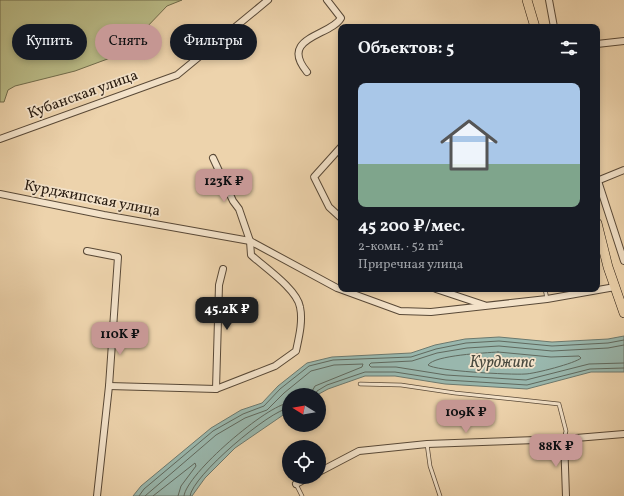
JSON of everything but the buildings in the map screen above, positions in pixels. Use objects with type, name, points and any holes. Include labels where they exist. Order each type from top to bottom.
[{"type":"main road","points":[[527,0],[534,24]]},
{"type":"main road","points":[[600,246],[624,313]]},
{"type":"street","points":[[267,1],[275,0]]},
{"type":"street","points":[[307,72],[301,65],[300,55],[301,47],[304,41],[333,27],[341,18],[327,0]]},
{"type":"street","points":[[549,0],[553,24]]},
{"type":"street","name":"Кубанская улица","points":[[0,139],[177,75],[267,1]]},
{"type":"street","points":[[600,44],[624,41]]},
{"type":"street","points":[[338,150],[314,177],[329,207],[338,215]]},
{"type":"street","points":[[109,386],[216,390],[275,366],[296,351],[301,327],[300,306],[292,292],[251,256],[250,241],[239,209],[233,201],[213,158]]},
{"type":"street","points":[[600,180],[624,170]]},
{"type":"street","points":[[600,187],[624,261]]},
{"type":"street","name":"Курджипская улица","points":[[0,194],[104,215],[250,241],[338,288]]},
{"type":"street","points":[[87,251],[118,257],[109,386],[97,496]]},
{"type":"street","points":[[216,390],[219,285],[224,270]]},
{"type":"street","name":"Курджипская улица","points":[[600,290],[614,287]]},
{"type":"street","name":"Курджипская улица","points":[[348,292],[400,311],[431,312],[547,299],[586,292]]},
{"type":"street","points":[[445,292],[486,306]]},
{"type":"street","points":[[326,468],[359,450],[427,444],[564,440],[624,434]]},
{"type":"street","points":[[564,440],[566,496]]},
{"type":"lane","points":[[546,292],[547,299]]},
{"type":"lane","points":[[360,384],[401,385],[455,393],[559,404],[566,431],[564,440]]},
{"type":"lane","points":[[427,444],[430,466],[440,496]]},
{"type":"lane","points":[[296,484],[302,496]]},
{"type":"green space","points":[[0,0],[182,0],[167,6],[150,24],[95,24],[95,60],[105,60],[75,71],[15,86],[8,90],[4,102],[0,102]]},
{"type":"water","name":"Курджипс","points":[[624,336],[624,372],[591,372],[527,389],[445,384],[395,376],[365,376],[326,390],[326,388],[282,388],[282,416],[235,448],[205,478],[192,496],[133,496],[141,486],[211,428],[241,410],[262,403],[278,386],[307,363],[332,357],[411,353],[435,345],[465,339],[499,337],[552,342],[608,339]]}]
